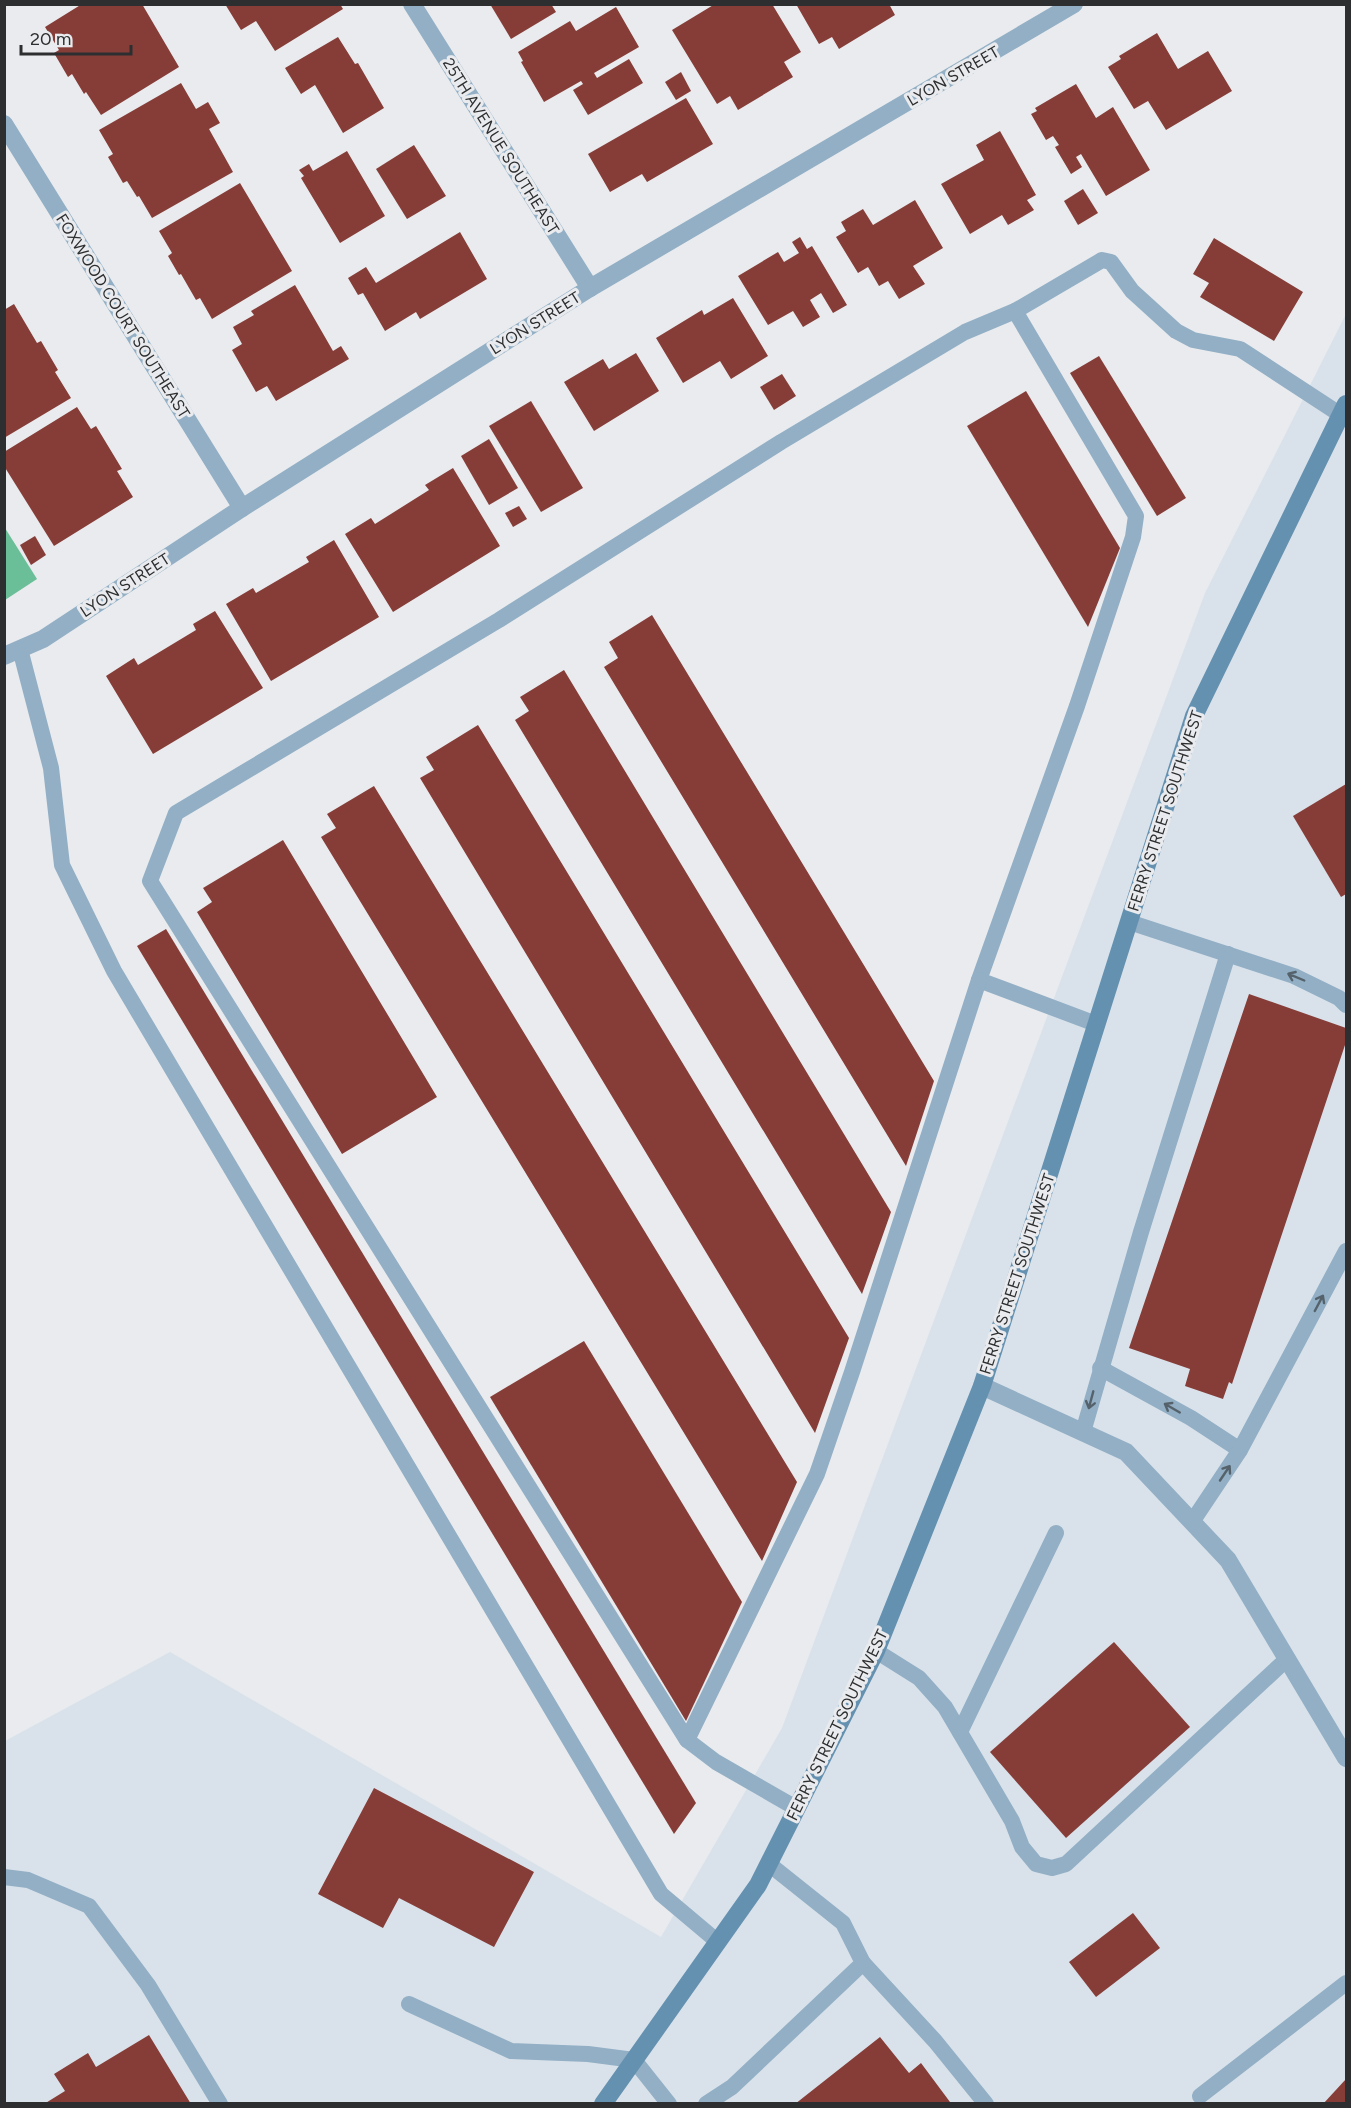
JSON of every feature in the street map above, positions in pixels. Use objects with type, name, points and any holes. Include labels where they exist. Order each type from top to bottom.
[{"type":"street","name":"25TH AVENUE SOUTHEAST","points":[[412,4],[590,288]]},
{"type":"street","name":"LYON STREET","points":[[12,652],[43,639],[242,508],[590,288],[1074,4]]},
{"type":"street","name":"FOXWOOD COURT SOUTHEAST","points":[[4,124],[242,508]]},
{"type":"street","name":"FERRY STREET SOUTHWEST","points":[[603,2103],[759,1885],[876,1651],[982,1386],[1194,716],[1344,409]]},
{"type":"street","points":[[982,1386],[1126,1452],[1228,1560],[1347,1758]]},
{"type":"lane","points":[[796,1808],[716,1762],[687,1740],[150,881],[176,813],[499,620],[782,442],[955,338],[1015,311],[1102,260],[1111,262],[1132,291],[1176,331],[1193,340],[1240,349],[1344,409]]},
{"type":"lane","points":[[687,1740],[817,1474],[860,1350],[979,980],[1077,706],[1133,537],[1136,516],[1015,311]]},
{"type":"lane","points":[[12,652],[51,768],[62,865],[114,971],[661,1894],[718,1942]]},
{"type":"lane","points":[[1129,922],[1294,976],[1339,998],[1347,1005]]},
{"type":"lane","points":[[1083,1432],[1100,1368],[1228,954]]},
{"type":"lane","points":[[979,980],[1096,1024]]},
{"type":"lane","points":[[1192,1522],[1240,1450],[1347,1251]]},
{"type":"lane","points":[[1100,1368],[1191,1418],[1240,1450]]},
{"type":"lane","points":[[960,1732],[1056,1533]]},
{"type":"lane","points":[[876,1651],[919,1678],[945,1707],[1012,1821],[1022,1847],[1036,1864],[1052,1868],[1066,1864],[1287,1659]]},
{"type":"lane","points":[[769,1864],[843,1923],[863,1964],[934,2041],[986,2103]]},
{"type":"lane","points":[[4,1877],[28,1880],[89,1906],[148,1985],[220,2103]]},
{"type":"lane","points":[[706,2103],[732,2087],[863,1964]]},
{"type":"lane","points":[[1200,2096],[1347,1983]]},
{"type":"lane","points":[[409,2004],[511,2051],[588,2054],[634,2060],[669,2103]]},
{"type":"shaded area","points":[[1346,314],[1346,2103],[5,2104],[5,1741],[170,1652],[661,1937],[782,1728],[1205,593]]},
{"type":"green space","points":[[5,528],[37,579],[4,600]]},
{"type":"building","points":[[82,4],[142,4],[179,67],[101,115],[72,74],[68,77],[54,53],[59,50],[45,27]]},
{"type":"building","points":[[225,4],[340,4],[343,9],[275,51],[256,21],[241,30]]},
{"type":"building","points":[[490,4],[551,4],[556,12],[511,39]]},
{"type":"building","points":[[715,4],[772,4],[801,52],[784,62],[793,77],[738,110],[730,96],[717,104],[672,30]]},
{"type":"building","points":[[796,4],[889,4],[895,15],[839,49],[832,37],[819,44]]},
{"type":"building","points":[[616,7],[639,47],[594,73],[597,78],[629,59],[643,83],[588,115],[573,90],[583,84],[581,81],[544,102],[521,62],[523,61],[518,52],[570,21],[576,31]]},
{"type":"building","points":[[1157,33],[1178,69],[1208,51],[1232,91],[1166,130],[1148,101],[1134,109],[1108,67],[1121,59],[1119,56]]},
{"type":"building","points":[[338,37],[355,64],[358,63],[384,108],[343,133],[315,85],[301,94],[285,68]]},
{"type":"building","points":[[681,72],[691,91],[676,100],[665,82]]},
{"type":"building","points":[[181,83],[196,109],[208,102],[220,123],[209,129],[233,172],[152,218],[127,181],[123,183],[108,157],[113,154],[99,130]]},
{"type":"building","points":[[1076,84],[1096,118],[1113,107],[1150,170],[1106,196],[1081,154],[1076,157],[1082,167],[1071,174],[1055,147],[1059,145],[1053,136],[1046,140],[1031,114],[1037,111],[1035,108]]},
{"type":"building","points":[[686,98],[713,144],[647,182],[642,174],[610,192],[588,154]]},
{"type":"building","points":[[1000,131],[1036,195],[1027,200],[1034,210],[1008,225],[1002,215],[970,234],[941,184],[984,160],[976,145]]},
{"type":"building","points":[[414,145],[446,196],[407,219],[376,169]]},
{"type":"building","points":[[347,151],[385,216],[340,243],[301,178],[304,176],[299,170],[309,164],[313,171]]},
{"type":"building","points":[[240,183],[292,271],[212,319],[200,298],[196,300],[181,274],[179,275],[168,256],[172,253],[159,231]]},
{"type":"building","points":[[1083,189],[1098,213],[1078,225],[1064,201]]},
{"type":"building","points":[[915,200],[943,248],[913,266],[925,284],[899,299],[888,281],[879,286],[868,267],[858,273],[836,237],[846,231],[841,222],[863,209],[873,225]]},
{"type":"building","points":[[460,232],[487,279],[420,319],[416,312],[385,331],[363,293],[358,295],[348,278],[366,267],[376,283]]},
{"type":"building","points":[[800,237],[807,249],[812,246],[847,305],[833,313],[821,293],[810,300],[820,317],[803,327],[793,311],[768,325],[738,276],[778,252],[784,262],[799,253],[792,242]]},
{"type":"building","points":[[1214,238],[1303,292],[1274,341],[1200,297],[1209,283],[1193,274]]},
{"type":"building","points":[[295,285],[333,351],[341,346],[349,359],[276,401],[267,386],[256,392],[232,350],[242,344],[233,327],[254,315],[251,311]]},
{"type":"building","points":[[733,298],[768,356],[731,379],[720,361],[683,383],[656,338],[702,310],[704,315]]},
{"type":"building","points":[[14,304],[37,343],[41,341],[58,370],[55,372],[71,398],[4,438],[4,310]]},
{"type":"building","points":[[636,353],[659,391],[594,431],[564,382],[603,359],[609,369]]},
{"type":"building","points":[[1099,356],[1186,498],[1157,516],[1070,373]]},
{"type":"building","points":[[782,374],[796,396],[774,410],[760,387]]},
{"type":"building","points":[[1026,391],[1120,548],[1088,627],[967,426]]},
{"type":"building","points":[[531,401],[583,488],[541,512],[489,426]]},
{"type":"building","points":[[77,407],[91,429],[96,426],[122,469],[117,471],[133,497],[54,546],[4,466],[4,452]]},
{"type":"building","points":[[489,439],[518,488],[489,505],[461,456]]},
{"type":"building","points":[[453,468],[500,546],[393,612],[345,534],[371,518],[375,524],[429,490],[425,485]]},
{"type":"building","points":[[519,506],[527,519],[513,527],[505,513]]},
{"type":"building","points":[[35,536],[46,555],[31,565],[20,545]]},
{"type":"building","points":[[334,540],[379,617],[271,681],[226,604],[253,588],[256,593],[309,562],[306,557]]},
{"type":"building","points":[[215,611],[263,688],[153,754],[106,676],[134,658],[138,665],[196,630],[193,624]]},
{"type":"building","points":[[652,615],[934,1081],[906,1166],[604,667],[618,658],[609,642]]},
{"type":"building","points":[[564,670],[891,1212],[862,1294],[515,720],[529,711],[520,697]]},
{"type":"building","points":[[478,725],[849,1338],[815,1433],[420,778],[434,770],[426,757]]},
{"type":"building","points":[[1346,784],[1346,894],[1341,897],[1293,816]]},
{"type":"building","points":[[374,786],[797,1482],[762,1561],[321,837],[336,828],[327,814]]},
{"type":"building","points":[[283,840],[437,1097],[342,1154],[197,912],[212,902],[203,888]]},
{"type":"building","points":[[166,929],[696,1803],[674,1834],[137,946]]},
{"type":"building","points":[[1249,994],[1346,1028],[1346,1042],[1232,1384],[1229,1382],[1223,1399],[1185,1386],[1190,1369],[1129,1348]]},
{"type":"building","points":[[584,1341],[742,1602],[686,1721],[490,1397]]},
{"type":"building","points":[[1114,1642],[1190,1727],[1066,1838],[990,1752]]},
{"type":"building","points":[[374,1788],[534,1872],[494,1947],[399,1898],[383,1928],[318,1894]]},
{"type":"building","points":[[1133,1913],[1160,1948],[1096,1997],[1069,1962]]},
{"type":"building","points":[[149,2035],[191,2104],[44,2104],[65,2091],[54,2074],[88,2053],[96,2067]]},
{"type":"building","points":[[880,2037],[909,2073],[921,2063],[950,2102],[948,2104],[795,2104]]},
{"type":"building","points":[[1346,2079],[1346,2104],[1323,2104]]}]
